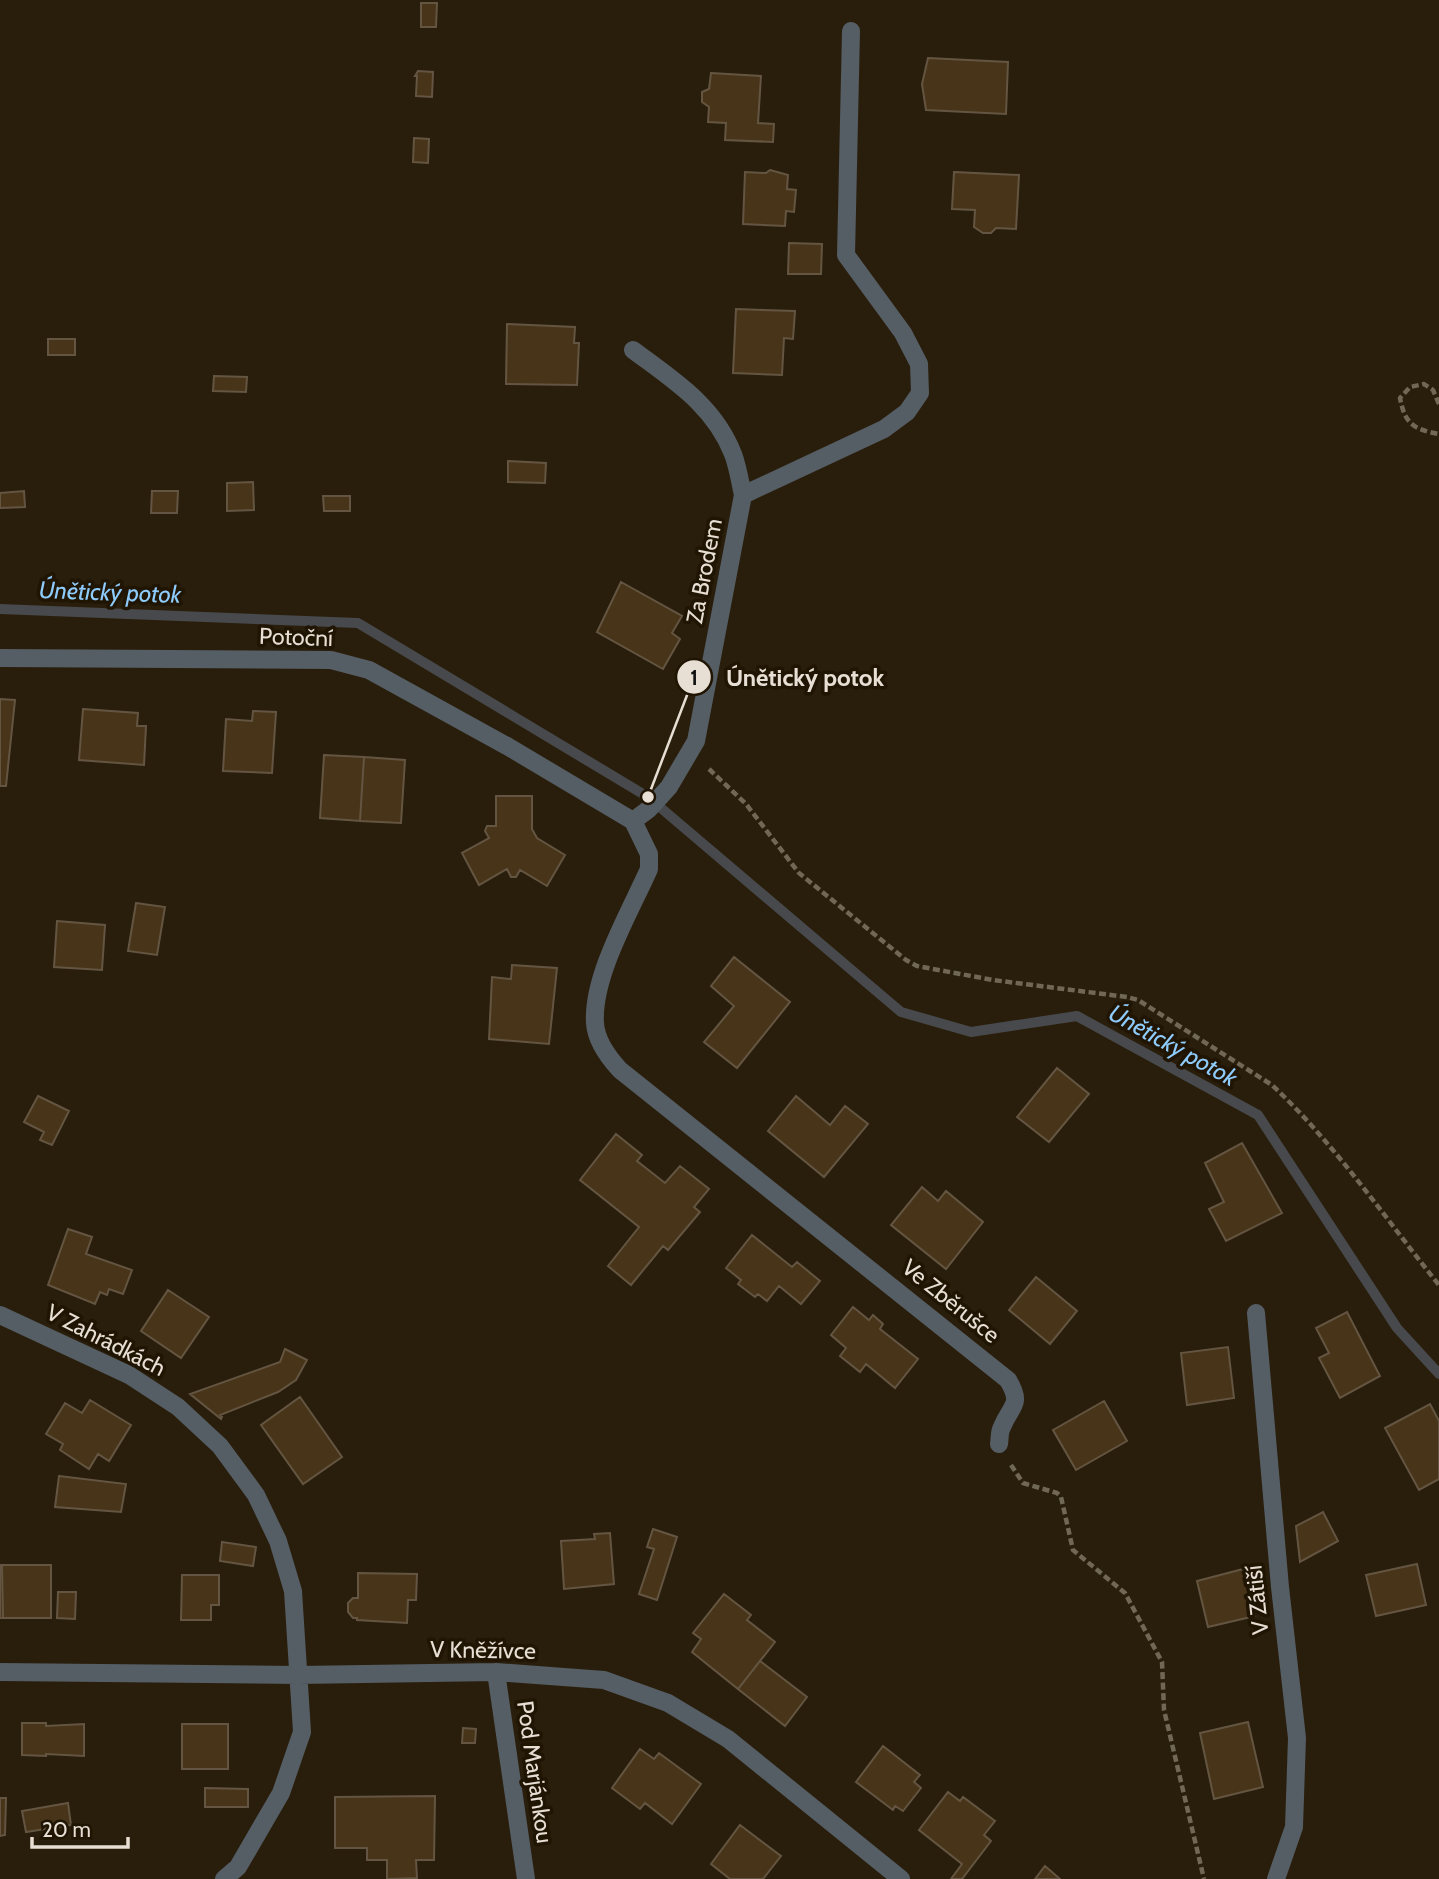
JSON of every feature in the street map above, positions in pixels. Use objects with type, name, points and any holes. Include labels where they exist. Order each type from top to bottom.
[{"type":"street","points":[[743,495],[884,429],[906,412],[920,393],[919,364],[903,332],[846,255],[851,31]]},
{"type":"street","name":"Za Brodem","points":[[633,821],[649,809],[669,787],[696,741],[743,495],[734,456],[712,415],[692,393],[634,350]]},
{"type":"street","name":"Potoční","points":[[0,658],[331,660],[369,670],[507,746],[633,821]]},
{"type":"street","name":"Ve Zběrušce","points":[[633,821],[649,854],[649,869],[596,994],[595,1025],[605,1054],[620,1070],[1009,1380],[1016,1392],[1016,1404],[1001,1428],[999,1444]]},
{"type":"street","name":"V Zátiší","points":[[1256,1313],[1280,1587],[1297,1738],[1294,1826],[1276,1879]]},
{"type":"street","name":"V Zahrádkách","points":[[0,1315],[129,1375],[178,1406],[220,1446],[256,1494],[278,1541],[293,1591],[302,1732],[281,1793],[238,1867],[224,1879]]},
{"type":"street","name":"V Kněžívce","points":[[0,1672],[298,1675],[496,1672],[604,1680],[668,1703],[728,1739],[901,1879]]},
{"type":"street","name":"Pod Marjánkou","points":[[496,1672],[526,1879]]},
{"type":"path","points":[[1439,404],[1433,390],[1424,384],[1410,387],[1400,398],[1409,424],[1439,434]]},
{"type":"path","points":[[689,754],[719,776],[746,804],[799,873],[906,960],[917,966],[993,980],[1127,996],[1138,1000],[1272,1084],[1336,1155],[1439,1285]]},
{"type":"path","points":[[999,1444],[1023,1483],[1057,1493],[1061,1497],[1073,1550],[1125,1593],[1162,1662],[1164,1710],[1204,1879]]},
{"type":"building","points":[[421,3],[437,3],[436,27],[421,27]]},
{"type":"building","points":[[928,58],[1008,62],[1006,114],[926,110],[922,84]]},
{"type":"building","points":[[418,71],[433,72],[432,97],[416,96],[415,76]]},
{"type":"building","points":[[711,73],[761,76],[758,123],[774,124],[773,142],[725,140],[726,123],[708,122],[709,107],[702,102],[702,92],[709,89]]},
{"type":"building","points":[[414,138],[429,139],[428,163],[413,162]]},
{"type":"building","points":[[770,170],[788,175],[787,189],[796,190],[794,212],[786,211],[785,226],[743,224],[745,172],[766,173]]},
{"type":"building","points":[[954,172],[1019,175],[1016,229],[996,228],[991,233],[983,233],[974,227],[975,210],[952,209]]},
{"type":"building","points":[[789,243],[822,244],[821,274],[788,274]]},
{"type":"building","points":[[736,309],[795,311],[793,339],[784,338],[782,375],[733,373]]},
{"type":"building","points":[[507,324],[575,327],[574,343],[579,343],[577,385],[506,384]]},
{"type":"building","points":[[48,339],[75,339],[75,355],[48,355]]},
{"type":"building","points":[[214,376],[247,377],[246,392],[213,391]]},
{"type":"building","points":[[508,461],[546,463],[545,483],[508,482]]},
{"type":"building","points":[[253,482],[254,510],[227,511],[227,483]]},
{"type":"building","points":[[24,491],[25,507],[0,508],[0,493]]},
{"type":"building","points":[[152,491],[178,491],[177,513],[151,513]]},
{"type":"building","points":[[323,496],[350,496],[350,511],[324,511]]},
{"type":"building","points":[[621,582],[682,616],[672,633],[680,639],[663,669],[597,632]]},
{"type":"building","points":[[0,699],[15,700],[6,786],[0,786]]},
{"type":"building","points":[[83,709],[138,713],[137,726],[146,726],[144,765],[79,760]]},
{"type":"building","points":[[253,711],[276,712],[272,773],[223,771],[226,719],[252,721]]},
{"type":"building","points":[[324,755],[364,757],[360,821],[320,818]]},
{"type":"building","points":[[364,757],[405,760],[401,823],[360,821]]},
{"type":"building","points":[[496,796],[532,796],[532,829],[537,838],[565,855],[547,886],[520,870],[516,877],[511,877],[507,869],[479,885],[462,853],[489,838],[485,831],[487,826],[496,826]]},
{"type":"building","points":[[136,903],[165,907],[157,955],[128,951]]},
{"type":"building","points":[[57,921],[105,925],[102,970],[54,967]]},
{"type":"building","points":[[734,957],[790,1002],[737,1068],[704,1042],[734,1006],[711,986]]},
{"type":"building","points":[[512,965],[557,968],[549,1044],[489,1039],[492,977],[511,979]]},
{"type":"building","points":[[1057,1068],[1089,1094],[1049,1142],[1017,1117]]},
{"type":"building","points":[[38,1096],[69,1111],[52,1145],[40,1140],[44,1132],[24,1122]]},
{"type":"building","points":[[796,1096],[830,1125],[845,1106],[868,1124],[824,1177],[768,1131]]},
{"type":"building","points":[[616,1134],[642,1155],[637,1161],[665,1183],[680,1166],[709,1189],[694,1207],[700,1212],[668,1250],[663,1246],[631,1285],[608,1266],[639,1227],[580,1180]]},
{"type":"building","points":[[1242,1143],[1282,1213],[1226,1241],[1209,1209],[1224,1202],[1205,1163]]},
{"type":"building","points":[[922,1187],[938,1201],[946,1191],[983,1222],[946,1269],[891,1225]]},
{"type":"building","points":[[68,1229],[92,1237],[86,1254],[132,1270],[123,1294],[109,1289],[107,1295],[100,1292],[95,1304],[48,1285]]},
{"type":"building","points":[[752,1235],[792,1267],[797,1262],[820,1281],[801,1304],[779,1286],[767,1301],[758,1294],[755,1297],[738,1284],[741,1280],[726,1268]]},
{"type":"building","points":[[1036,1277],[1077,1311],[1050,1344],[1009,1310]]},
{"type":"building","points":[[168,1290],[209,1317],[181,1358],[141,1331]]},
{"type":"building","points":[[853,1307],[869,1320],[873,1315],[883,1324],[880,1329],[918,1359],[895,1388],[866,1364],[860,1372],[840,1356],[846,1348],[831,1335]]},
{"type":"building","points":[[1347,1312],[1380,1376],[1340,1398],[1319,1358],[1329,1353],[1316,1328]]},
{"type":"building","points":[[1228,1347],[1234,1398],[1187,1405],[1181,1353]]},
{"type":"building","points":[[285,1349],[307,1360],[296,1380],[278,1392],[220,1415],[221,1419],[190,1394],[280,1362]]},
{"type":"building","points":[[300,1397],[342,1457],[303,1484],[261,1425]]},
{"type":"building","points":[[90,1400],[131,1425],[109,1461],[98,1454],[89,1469],[60,1450],[63,1444],[46,1434],[65,1403],[82,1413]]},
{"type":"building","points":[[1104,1401],[1127,1441],[1076,1470],[1053,1430]]},
{"type":"building","points":[[1430,1404],[1439,1421],[1439,1479],[1419,1490],[1385,1428]]},
{"type":"building","points":[[59,1476],[126,1484],[121,1512],[55,1507]]},
{"type":"building","points":[[1323,1512],[1338,1541],[1300,1562],[1296,1526]]},
{"type":"building","points":[[653,1529],[677,1537],[657,1600],[639,1594],[654,1549],[647,1547]]},
{"type":"building","points":[[610,1533],[614,1584],[564,1589],[561,1541],[595,1539],[594,1534]]},
{"type":"building","points":[[222,1542],[256,1547],[253,1566],[220,1561]]},
{"type":"building","points":[[1417,1564],[1426,1605],[1376,1616],[1366,1575]]},
{"type":"building","points":[[2,1565],[3,1618],[0,1618]]},
{"type":"building","points":[[2,1565],[51,1565],[51,1618],[3,1618]]},
{"type":"building","points":[[1243,1569],[1255,1616],[1208,1627],[1197,1581]]},
{"type":"building","points":[[358,1573],[417,1574],[416,1600],[408,1600],[407,1623],[353,1618],[348,1612],[348,1603],[353,1598],[358,1598]]},
{"type":"building","points":[[182,1575],[219,1575],[219,1605],[211,1605],[211,1620],[181,1620]]},
{"type":"building","points":[[58,1592],[76,1592],[75,1619],[57,1618]]},
{"type":"building","points":[[724,1594],[751,1615],[747,1620],[775,1642],[738,1689],[692,1652],[701,1639],[693,1633]]},
{"type":"building","points":[[760,1661],[807,1697],[785,1726],[738,1689]]},
{"type":"building","points":[[1248,1722],[1263,1787],[1214,1799],[1200,1733]]},
{"type":"building","points":[[22,1723],[46,1723],[46,1726],[84,1724],[84,1756],[22,1755]]},
{"type":"building","points":[[182,1724],[228,1724],[228,1769],[182,1769]]},
{"type":"building","points":[[463,1728],[476,1729],[475,1743],[462,1743]]},
{"type":"building","points":[[883,1746],[920,1775],[914,1782],[921,1788],[903,1811],[895,1806],[893,1810],[856,1782]]},
{"type":"building","points":[[640,1749],[654,1759],[659,1753],[701,1784],[672,1824],[645,1803],[640,1809],[612,1788]]},
{"type":"building","points":[[205,1788],[248,1789],[248,1807],[205,1807]]},
{"type":"building","points":[[948,1792],[960,1801],[963,1797],[995,1821],[984,1835],[991,1841],[962,1879],[951,1879],[962,1864],[919,1830]]},
{"type":"building","points":[[435,1796],[434,1860],[416,1860],[417,1878],[387,1879],[387,1860],[367,1860],[367,1848],[335,1848],[335,1797]]},
{"type":"building","points":[[0,1798],[6,1798],[5,1835],[0,1836]]},
{"type":"building","points":[[68,1803],[71,1825],[26,1832],[22,1811]]},
{"type":"building","points":[[740,1825],[781,1856],[763,1879],[730,1879],[711,1864]]},
{"type":"building","points":[[1045,1866],[1060,1879],[1035,1879]]},
{"type":"waterway","name":"Únětický potok","points":[[0,609],[358,623],[648,797],[901,1012],[971,1032],[1077,1016],[1258,1115],[1397,1328],[1439,1374]]},
{"type":"place","name":"Únětický potok","points":[[648,797]]}]
